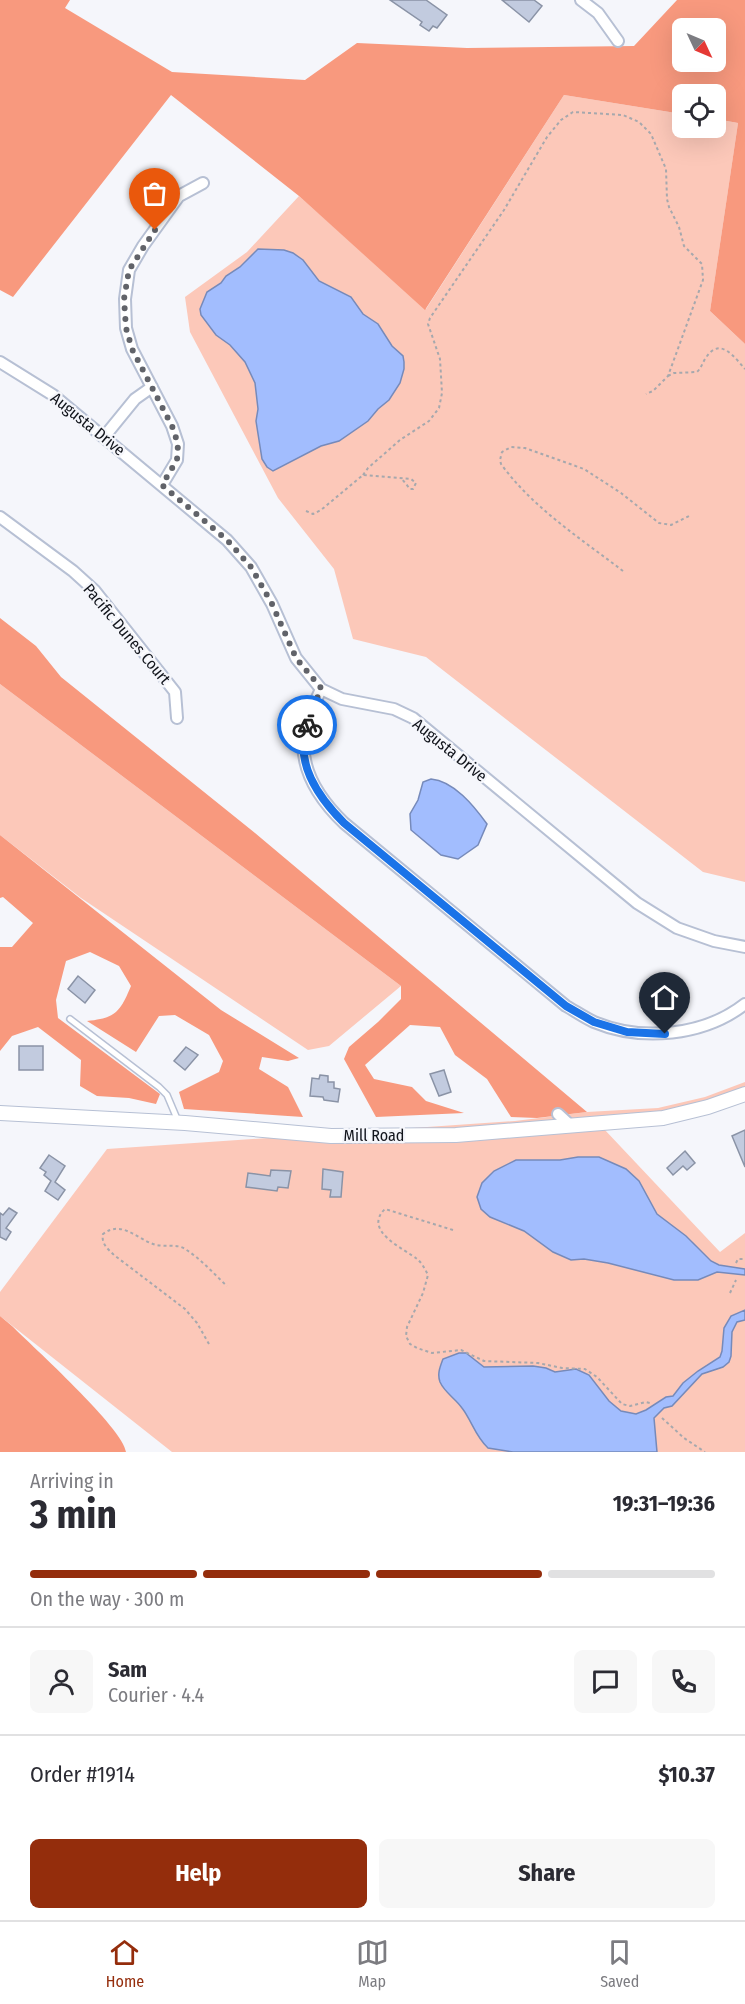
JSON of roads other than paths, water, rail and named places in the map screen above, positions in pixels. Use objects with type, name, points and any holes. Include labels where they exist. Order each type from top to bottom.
[{"type":"main road","name":"Mill Road","points":[[0,1113],[178,1123],[331,1136],[456,1135],[663,1118],[708,1107],[745,1094]]},
{"type":"street","points":[[581,0],[598,14],[618,40]]},
{"type":"street","points":[[162,485],[177,460],[178,444],[172,426],[132,349],[126,328],[124,299],[129,270],[143,246],[178,196],[203,183]]},
{"type":"street","name":"Augusta Drive","points":[[0,362],[53,395],[227,540],[251,567],[272,604],[296,658],[321,688],[342,699],[394,709],[413,718],[638,903],[677,928],[714,941],[745,947]]},
{"type":"street","points":[[104,437],[135,399],[152,387]]},
{"type":"street","name":"Pacific Dunes Court","points":[[0,517],[73,571],[95,591],[175,692],[177,718]]},
{"type":"street","points":[[321,688],[305,728],[304,756],[311,782],[328,808],[566,1006],[594,1022],[627,1032],[665,1034],[703,1027],[745,1004]]},
{"type":"street","points":[[558,1114],[571,1126]]},
{"type":"lane","points":[[70,1019],[159,1087],[167,1095],[178,1123]]},
{"type":"water","points":[[258,249],[284,250],[293,253],[303,260],[319,281],[351,297],[363,314],[378,324],[392,346],[403,356],[404,362],[400,383],[389,400],[368,421],[339,441],[321,446],[273,471],[262,459],[256,421],[258,409],[255,383],[245,362],[230,345],[216,335],[201,315],[200,309],[207,292],[240,267]]},
{"type":"water","points":[[431,779],[448,784],[455,789],[470,802],[487,824],[478,845],[458,859],[441,855],[411,830],[410,814],[418,800],[423,782]]},
{"type":"water","points":[[599,1157],[626,1169],[639,1181],[657,1214],[686,1236],[711,1261],[719,1265],[745,1269],[745,1275],[717,1272],[698,1280],[674,1280],[608,1263],[584,1259],[571,1260],[553,1252],[524,1231],[490,1217],[481,1209],[477,1197],[482,1183],[494,1171],[516,1160],[560,1160]]},
{"type":"water","points":[[745,1310],[745,1320],[737,1322],[732,1332],[729,1362],[723,1367],[702,1374],[672,1406],[664,1408],[654,1418],[657,1452],[513,1452],[488,1448],[480,1439],[462,1408],[439,1379],[443,1359],[459,1353],[466,1353],[484,1367],[533,1366],[555,1372],[576,1369],[589,1375],[609,1401],[621,1411],[636,1414],[666,1397],[673,1396],[683,1383],[720,1357],[724,1328],[731,1316]]}]
